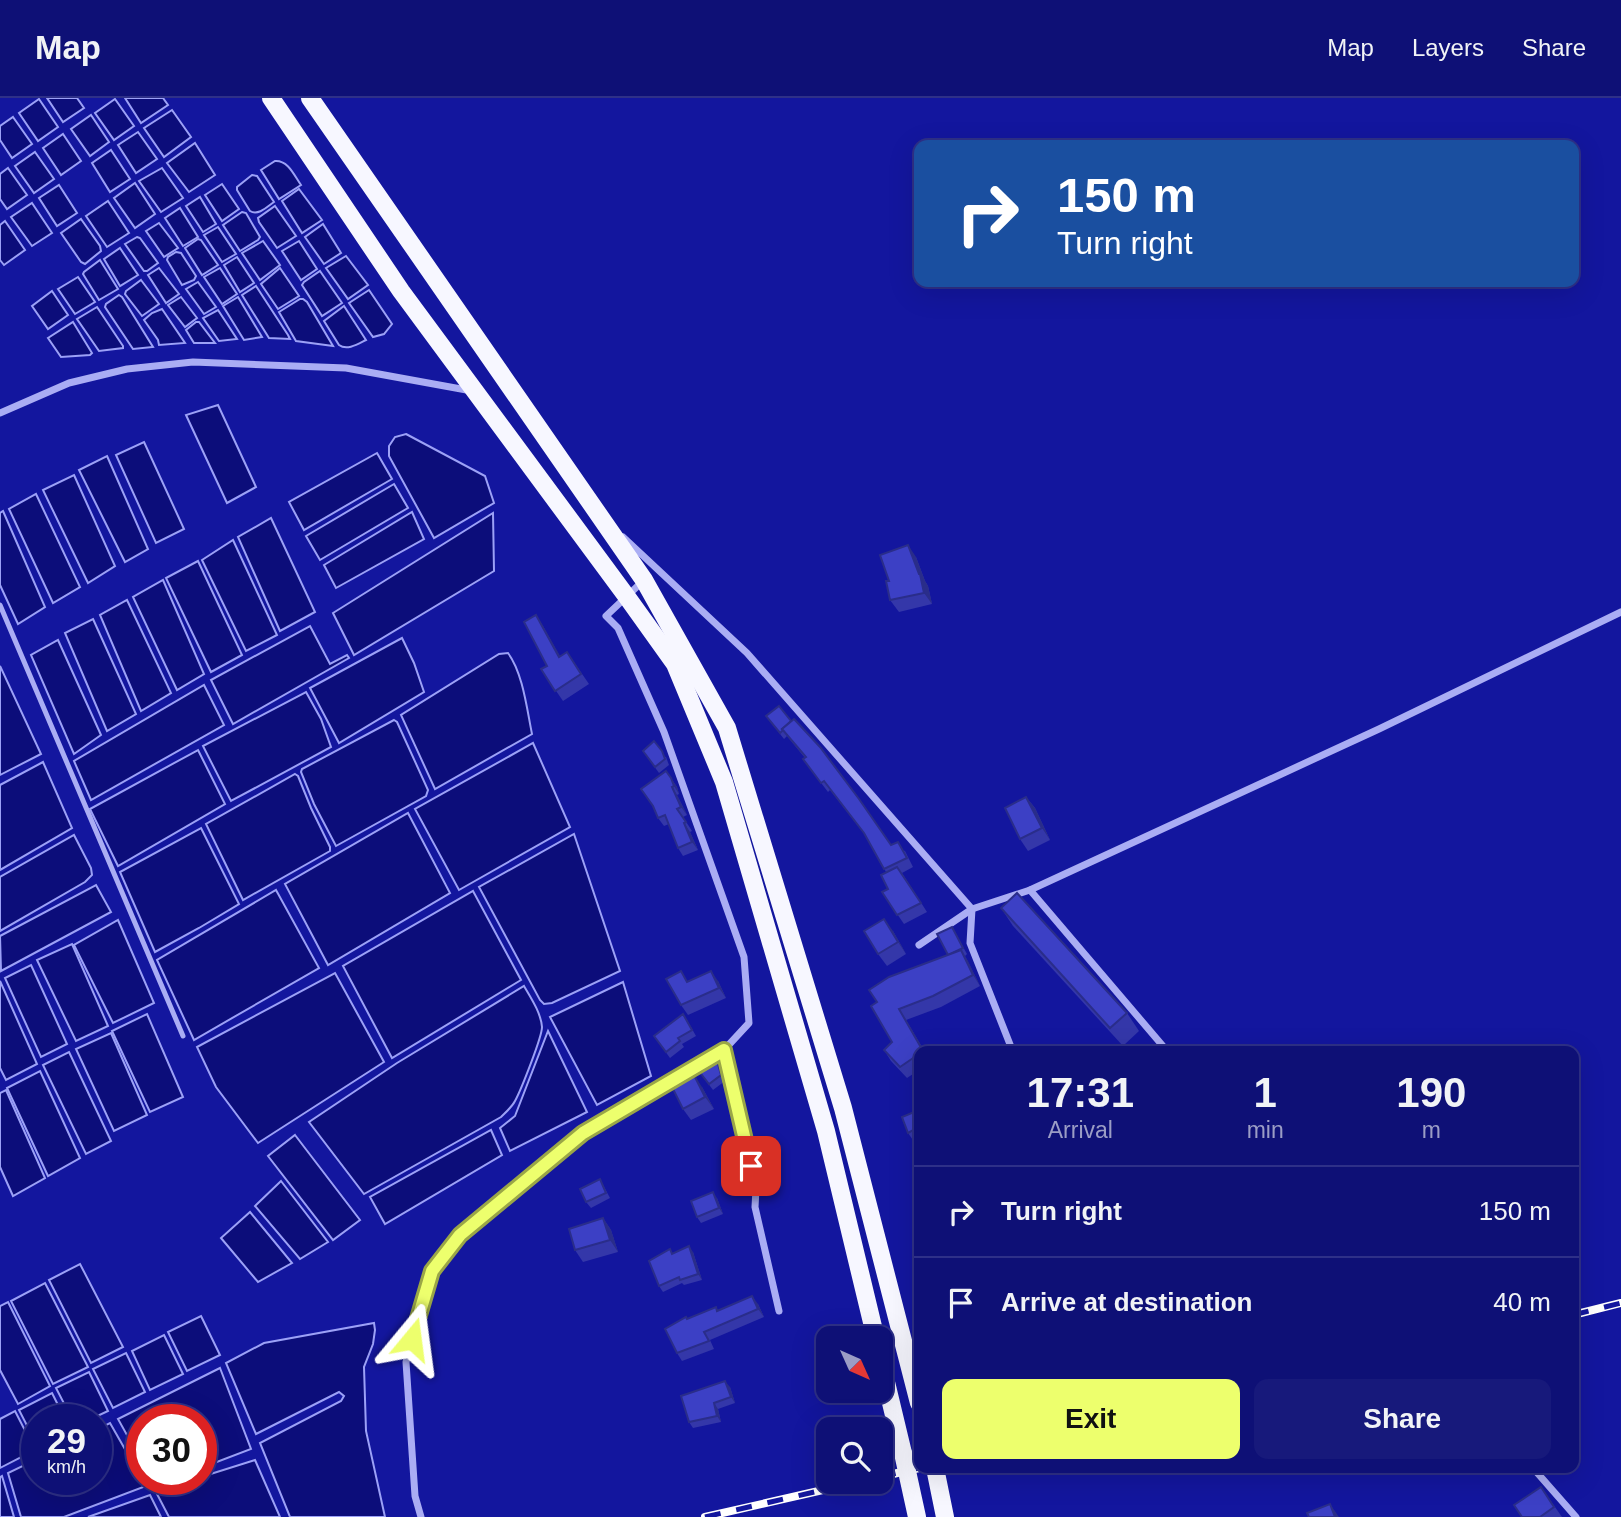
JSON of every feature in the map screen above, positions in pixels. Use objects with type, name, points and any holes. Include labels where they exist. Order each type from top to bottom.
[{"type":"main road","points":[[271,98],[401,291],[675,664],[724,782],[826,1131],[873,1326]]},
{"type":"main road","points":[[310,98],[644,580],[727,728],[843,1108],[914,1384]]},
{"type":"main road","points":[[892,1404],[917,1517]]},
{"type":"main road","points":[[936,1473],[945,1514]]},
{"type":"street","points":[[0,413],[69,383],[127,369],[193,362],[346,368],[476,392]]},
{"type":"street","points":[[594,511],[747,653],[972,909],[970,943],[1011,1046]]},
{"type":"street","points":[[421,1517],[415,1496],[406,1362],[432,1271],[460,1235],[583,1133],[724,1050],[749,1023],[744,957],[664,732],[618,628],[606,616],[644,580]]},
{"type":"street","points":[[919,945],[972,909],[1030,890],[1380,729],[1621,612]]},
{"type":"street","points":[[1030,890],[1163,1046]]},
{"type":"street","points":[[724,1050],[756,1189],[755,1207],[779,1311]]},
{"type":"street","points":[[1537,1473],[1576,1517]]},
{"type":"lane","points":[[0,605],[183,1036]]},
{"type":"shaded area","points":[[47,98],[77,98],[84,108],[63,122]]},
{"type":"shaded area","points":[[125,98],[163,98],[168,105],[141,123]]},
{"type":"shaded area","points":[[39,99],[58,127],[38,141],[19,113]]},
{"type":"shaded area","points":[[115,99],[134,126],[114,140],[95,113]]},
{"type":"shaded area","points":[[172,110],[191,137],[164,157],[144,128]]},
{"type":"shaded area","points":[[91,115],[109,142],[90,156],[71,129]]},
{"type":"shaded area","points":[[13,117],[32,144],[12,158],[0,140],[0,126]]},
{"type":"shaded area","points":[[138,132],[157,159],[136,173],[118,145]]},
{"type":"shaded area","points":[[63,134],[81,161],[61,175],[43,148]]},
{"type":"shaded area","points":[[195,143],[215,175],[189,192],[167,163]]},
{"type":"shaded area","points":[[111,150],[130,179],[110,192],[92,163]]},
{"type":"shaded area","points":[[35,152],[54,179],[34,193],[15,166]]},
{"type":"shaded area","points":[[275,161],[284,163],[301,185],[279,199],[261,170]]},
{"type":"shaded area","points":[[8,168],[27,195],[7,209],[0,199],[0,174]]},
{"type":"shaded area","points":[[162,168],[183,198],[161,212],[139,181]]},
{"type":"shaded area","points":[[252,175],[257,176],[274,202],[256,212],[250,211],[237,190],[237,187]]},
{"type":"shaded area","points":[[135,183],[155,214],[135,228],[114,198]]},
{"type":"shaded area","points":[[222,184],[239,209],[222,221],[205,195]]},
{"type":"shaded area","points":[[59,185],[77,213],[57,226],[39,198]]},
{"type":"shaded area","points":[[299,189],[322,220],[302,233],[282,201]]},
{"type":"shaded area","points":[[200,197],[216,224],[203,232],[186,206]]},
{"type":"shaded area","points":[[108,201],[129,233],[107,247],[86,216]]},
{"type":"shaded area","points":[[32,203],[52,233],[32,246],[11,217]]},
{"type":"shaded area","points":[[275,206],[296,236],[277,248],[258,218]]},
{"type":"shaded area","points":[[180,208],[198,237],[183,246],[165,218]]},
{"type":"shaded area","points":[[242,212],[246,213],[260,237],[240,251],[223,225]]},
{"type":"shaded area","points":[[81,219],[101,251],[85,264],[61,233]]},
{"type":"shaded area","points":[[5,221],[25,250],[4,265],[0,260],[0,225]]},
{"type":"shaded area","points":[[159,223],[178,248],[164,257],[146,231]]},
{"type":"shaded area","points":[[323,224],[341,253],[324,264],[305,237]]},
{"type":"shaded area","points":[[218,227],[236,254],[222,262],[204,235]]},
{"type":"shaded area","points":[[137,237],[158,263],[147,271],[144,271],[125,244]]},
{"type":"shaded area","points":[[198,239],[218,265],[202,275],[185,248]]},
{"type":"shaded area","points":[[263,241],[280,265],[260,280],[242,253]]},
{"type":"shaded area","points":[[299,241],[317,269],[301,280],[282,251]]},
{"type":"shaded area","points":[[120,248],[138,275],[120,286],[104,259]]},
{"type":"shaded area","points":[[176,252],[181,253],[196,276],[194,280],[182,285],[167,260]]},
{"type":"shaded area","points":[[346,256],[368,285],[348,299],[326,268]]},
{"type":"shaded area","points":[[237,257],[254,283],[240,292],[224,265]]},
{"type":"shaded area","points":[[100,260],[118,289],[99,300],[83,274]]},
{"type":"shaded area","points":[[159,268],[179,294],[166,303],[148,275]]},
{"type":"shaded area","points":[[220,268],[237,294],[222,304],[204,277]]},
{"type":"shaded area","points":[[280,268],[299,296],[278,309],[261,284]]},
{"type":"shaded area","points":[[320,271],[342,303],[322,316],[302,285]]},
{"type":"shaded area","points":[[78,277],[95,302],[75,314],[58,289]]},
{"type":"shaded area","points":[[141,280],[159,304],[142,316],[125,294]]},
{"type":"shaded area","points":[[198,282],[216,307],[204,314],[186,289]]},
{"type":"shaded area","points":[[256,286],[290,339],[269,338],[242,295]]},
{"type":"shaded area","points":[[369,290],[392,324],[384,334],[373,337],[349,303]]},
{"type":"shaded area","points":[[52,291],[68,315],[48,329],[32,306]]},
{"type":"shaded area","points":[[119,295],[153,347],[133,349],[105,307]]},
{"type":"shaded area","points":[[181,297],[197,318],[185,327],[168,305]]},
{"type":"shaded area","points":[[238,297],[262,337],[244,340],[223,306]]},
{"type":"shaded area","points":[[300,299],[307,302],[333,346],[296,341],[279,312]]},
{"type":"shaded area","points":[[344,306],[366,340],[349,347],[339,345],[324,321]]},
{"type":"shaded area","points":[[97,307],[123,348],[99,351],[77,319]]},
{"type":"shaded area","points":[[162,309],[185,343],[159,345],[144,320]]},
{"type":"shaded area","points":[[218,310],[237,339],[219,341],[203,318]]},
{"type":"shaded area","points":[[73,322],[92,353],[90,355],[61,357],[48,338]]},
{"type":"shaded area","points":[[199,322],[215,343],[194,343],[186,330]]},
{"type":"shaded area","points":[[218,405],[256,487],[227,503],[186,415]]},
{"type":"shaded area","points":[[406,434],[485,476],[494,503],[434,538],[389,456],[389,446],[395,437]]},
{"type":"shaded area","points":[[144,442],[184,529],[156,543],[116,455]]},
{"type":"shaded area","points":[[377,453],[392,479],[304,530],[289,502]]},
{"type":"shaded area","points":[[107,456],[148,549],[125,562],[79,470]]},
{"type":"shaded area","points":[[74,475],[115,566],[88,583],[43,490]]},
{"type":"shaded area","points":[[394,484],[408,508],[320,560],[306,536]]},
{"type":"shaded area","points":[[36,494],[80,587],[53,603],[9,509]]},
{"type":"shaded area","points":[[3,511],[45,607],[18,624],[0,585],[0,513]]},
{"type":"shaded area","points":[[412,512],[424,539],[336,588],[324,565]]},
{"type":"shaded area","points":[[493,513],[494,571],[354,655],[333,613]]},
{"type":"shaded area","points":[[271,518],[315,612],[280,631],[238,537]]},
{"type":"shaded area","points":[[233,540],[277,635],[246,651],[202,560]]},
{"type":"shaded area","points":[[198,561],[242,655],[211,672],[166,578]]},
{"type":"shaded area","points":[[163,580],[204,674],[177,690],[133,597]]},
{"type":"shaded area","points":[[127,600],[171,693],[141,711],[100,615]]},
{"type":"shaded area","points":[[93,619],[136,714],[107,731],[65,633]]},
{"type":"shaded area","points":[[310,626],[330,664],[347,655],[349,658],[233,724],[211,680]]},
{"type":"shaded area","points":[[402,638],[424,692],[339,743],[310,688]]},
{"type":"shaded area","points":[[58,640],[101,735],[74,754],[31,655]]},
{"type":"shaded area","points":[[508,653],[521,681],[532,734],[435,789],[401,715],[499,654]]},
{"type":"shaded area","points":[[0,666],[41,754],[0,775]]},
{"type":"shaded area","points":[[204,685],[224,725],[91,800],[74,761]]},
{"type":"shaded area","points":[[306,692],[321,719],[331,747],[231,801],[203,746]]},
{"type":"shaded area","points":[[394,720],[428,790],[426,796],[336,846],[314,804],[302,769]]},
{"type":"shaded area","points":[[533,743],[570,827],[459,890],[415,809]]},
{"type":"shaded area","points":[[198,750],[225,804],[118,866],[90,809]]},
{"type":"shaded area","points":[[43,762],[72,828],[0,870],[0,785]]},
{"type":"shaded area","points":[[295,774],[330,851],[243,900],[206,824]]},
{"type":"shaded area","points":[[408,813],[450,893],[328,965],[285,884]]},
{"type":"shaded area","points":[[201,828],[239,904],[155,952],[120,872]]},
{"type":"shaded area","points":[[574,834],[620,971],[552,1003],[544,1004],[479,887]]},
{"type":"shaded area","points":[[74,835],[92,875],[85,882],[0,931],[0,877]]},
{"type":"shaded area","points":[[96,885],[111,912],[1,971],[0,936]]},
{"type":"shaded area","points":[[276,890],[319,968],[194,1040],[157,960]]},
{"type":"shaded area","points":[[473,891],[521,980],[392,1058],[343,966]]},
{"type":"shaded area","points":[[118,920],[154,1003],[113,1023],[74,945]]},
{"type":"shaded area","points":[[72,944],[108,1026],[76,1041],[37,960]]},
{"type":"shaded area","points":[[31,965],[67,1044],[41,1057],[5,978]]},
{"type":"shaded area","points":[[335,973],[384,1062],[258,1143],[216,1087],[197,1047]]},
{"type":"shaded area","points":[[0,981],[37,1064],[6,1080],[0,1068]]},
{"type":"shaded area","points":[[623,982],[651,1076],[597,1105],[550,1017]]},
{"type":"shaded area","points":[[524,986],[538,1011],[542,1027],[531,1064],[512,1105],[501,1117],[364,1194],[309,1122],[397,1063]]},
{"type":"shaded area","points":[[147,1014],[183,1097],[150,1112],[112,1031]]},
{"type":"shaded area","points":[[548,1031],[587,1112],[510,1151],[500,1128],[515,1116]]},
{"type":"shaded area","points":[[111,1033],[147,1115],[114,1131],[76,1049]]},
{"type":"shaded area","points":[[69,1052],[111,1141],[86,1154],[43,1065]]},
{"type":"shaded area","points":[[40,1071],[80,1158],[48,1176],[7,1088]]},
{"type":"shaded area","points":[[6,1090],[45,1178],[13,1196],[0,1167],[0,1093]]},
{"type":"shaded area","points":[[491,1130],[502,1155],[385,1224],[370,1197]]},
{"type":"shaded area","points":[[295,1135],[360,1220],[333,1240],[268,1156]]},
{"type":"shaded area","points":[[281,1181],[328,1242],[300,1259],[255,1206]]},
{"type":"shaded area","points":[[250,1212],[292,1263],[258,1282],[221,1238]]},
{"type":"shaded area","points":[[80,1264],[123,1347],[91,1363],[49,1280]]},
{"type":"shaded area","points":[[45,1283],[88,1367],[53,1384],[11,1301]]},
{"type":"shaded area","points":[[8,1302],[50,1386],[18,1404],[0,1370],[0,1306]]},
{"type":"shaded area","points":[[201,1316],[220,1355],[187,1371],[168,1332]]},
{"type":"shaded area","points":[[374,1323],[373,1344],[364,1367],[366,1431],[385,1517],[290,1517],[260,1443],[341,1401],[344,1396],[339,1392],[256,1434],[226,1363],[264,1343]]},
{"type":"shaded area","points":[[164,1335],[183,1374],[150,1390],[132,1351]]},
{"type":"shaded area","points":[[126,1353],[145,1392],[113,1408],[93,1369]]},
{"type":"shaded area","points":[[220,1368],[251,1449],[217,1462],[217,1404],[148,1404]]},
{"type":"shaded area","points":[[89,1372],[105,1404],[64,1404],[56,1388]]},
{"type":"shaded area","points":[[52,1393],[58,1404],[31,1404]]},
{"type":"shaded area","points":[[15,1411],[21,1423],[21,1457],[0,1468],[0,1419]]},
{"type":"shaded area","points":[[126,1415],[126,1433],[118,1419]]},
{"type":"shaded area","points":[[112,1426],[126,1451],[126,1494],[64,1517],[21,1517],[8,1473],[21,1467],[21,1495],[112,1495]]},
{"type":"shaded area","points":[[255,1460],[280,1517],[169,1517],[158,1495],[217,1495],[217,1472]]},
{"type":"shaded area","points":[[2,1476],[14,1517],[0,1517]]},
{"type":"shaded area","points":[[150,1495],[161,1517],[88,1517]]},
{"type":"building","points":[[908,545],[920,574],[924,593],[890,600],[886,581],[889,581],[880,555]]},
{"type":"building","points":[[536,615],[559,657],[567,652],[581,674],[555,691],[541,669],[547,666],[524,622]]},
{"type":"building","points":[[779,706],[791,721],[780,733],[766,716]]},
{"type":"building","points":[[794,719],[820,747],[891,845],[898,842],[907,858],[884,869],[864,833],[824,781],[821,783],[803,759],[806,757],[782,729]]},
{"type":"building","points":[[654,741],[665,759],[655,767],[643,751]]},
{"type":"building","points":[[666,771],[681,807],[677,809],[686,822],[684,823],[692,842],[678,848],[665,815],[658,818],[641,789]]},
{"type":"building","points":[[1026,797],[1042,828],[1020,839],[1005,808]]},
{"type":"building","points":[[897,867],[921,903],[897,915],[882,892],[888,889],[881,875]]},
{"type":"building","points":[[1017,893],[1127,1013],[1110,1028],[1001,908]]},
{"type":"building","points":[[884,919],[898,942],[878,954],[864,931]]},
{"type":"building","points":[[952,927],[963,948],[948,955],[937,934]]},
{"type":"building","points":[[961,950],[973,975],[933,996],[899,1009],[920,1046],[914,1046],[914,1057],[900,1067],[884,1050],[892,1042],[871,1006],[877,1002],[869,990],[889,977]]},
{"type":"building","points":[[681,971],[687,982],[711,971],[719,988],[681,1005],[666,979]]},
{"type":"building","points":[[683,1014],[692,1030],[678,1038],[680,1041],[666,1052],[654,1036]]},
{"type":"building","points":[[716,1056],[721,1075],[709,1084],[698,1070]]},
{"type":"building","points":[[694,1075],[705,1097],[683,1109],[672,1087]]},
{"type":"building","points":[[914,1112],[914,1130],[908,1133],[902,1117]]},
{"type":"building","points":[[600,1179],[606,1193],[586,1202],[580,1189]]},
{"type":"building","points":[[713,1192],[719,1208],[697,1217],[691,1201]]},
{"type":"building","points":[[603,1218],[610,1240],[575,1250],[569,1229]]},
{"type":"building","points":[[689,1246],[698,1274],[680,1280],[679,1277],[659,1286],[649,1261],[670,1249],[672,1254]]},
{"type":"building","points":[[752,1296],[758,1309],[704,1332],[709,1341],[677,1353],[665,1329],[686,1317],[687,1319],[716,1307],[717,1311]]},
{"type":"building","points":[[725,1381],[731,1397],[714,1403],[717,1416],[689,1422],[681,1396]]},
{"type":"building","points":[[1541,1487],[1554,1507],[1540,1517],[1522,1517],[1514,1505]]},
{"type":"building","points":[[1330,1504],[1335,1517],[1309,1517],[1307,1513]]},
{"type":"railway","points":[[1579,1314],[1621,1303]]},
{"type":"railway","points":[[893,1474],[914,1469]]},
{"type":"railway","points":[[705,1517],[816,1492]]},
{"type":"route","points":[[412,1339],[432,1271],[460,1235],[583,1133],[724,1050],[751,1166]]}]
